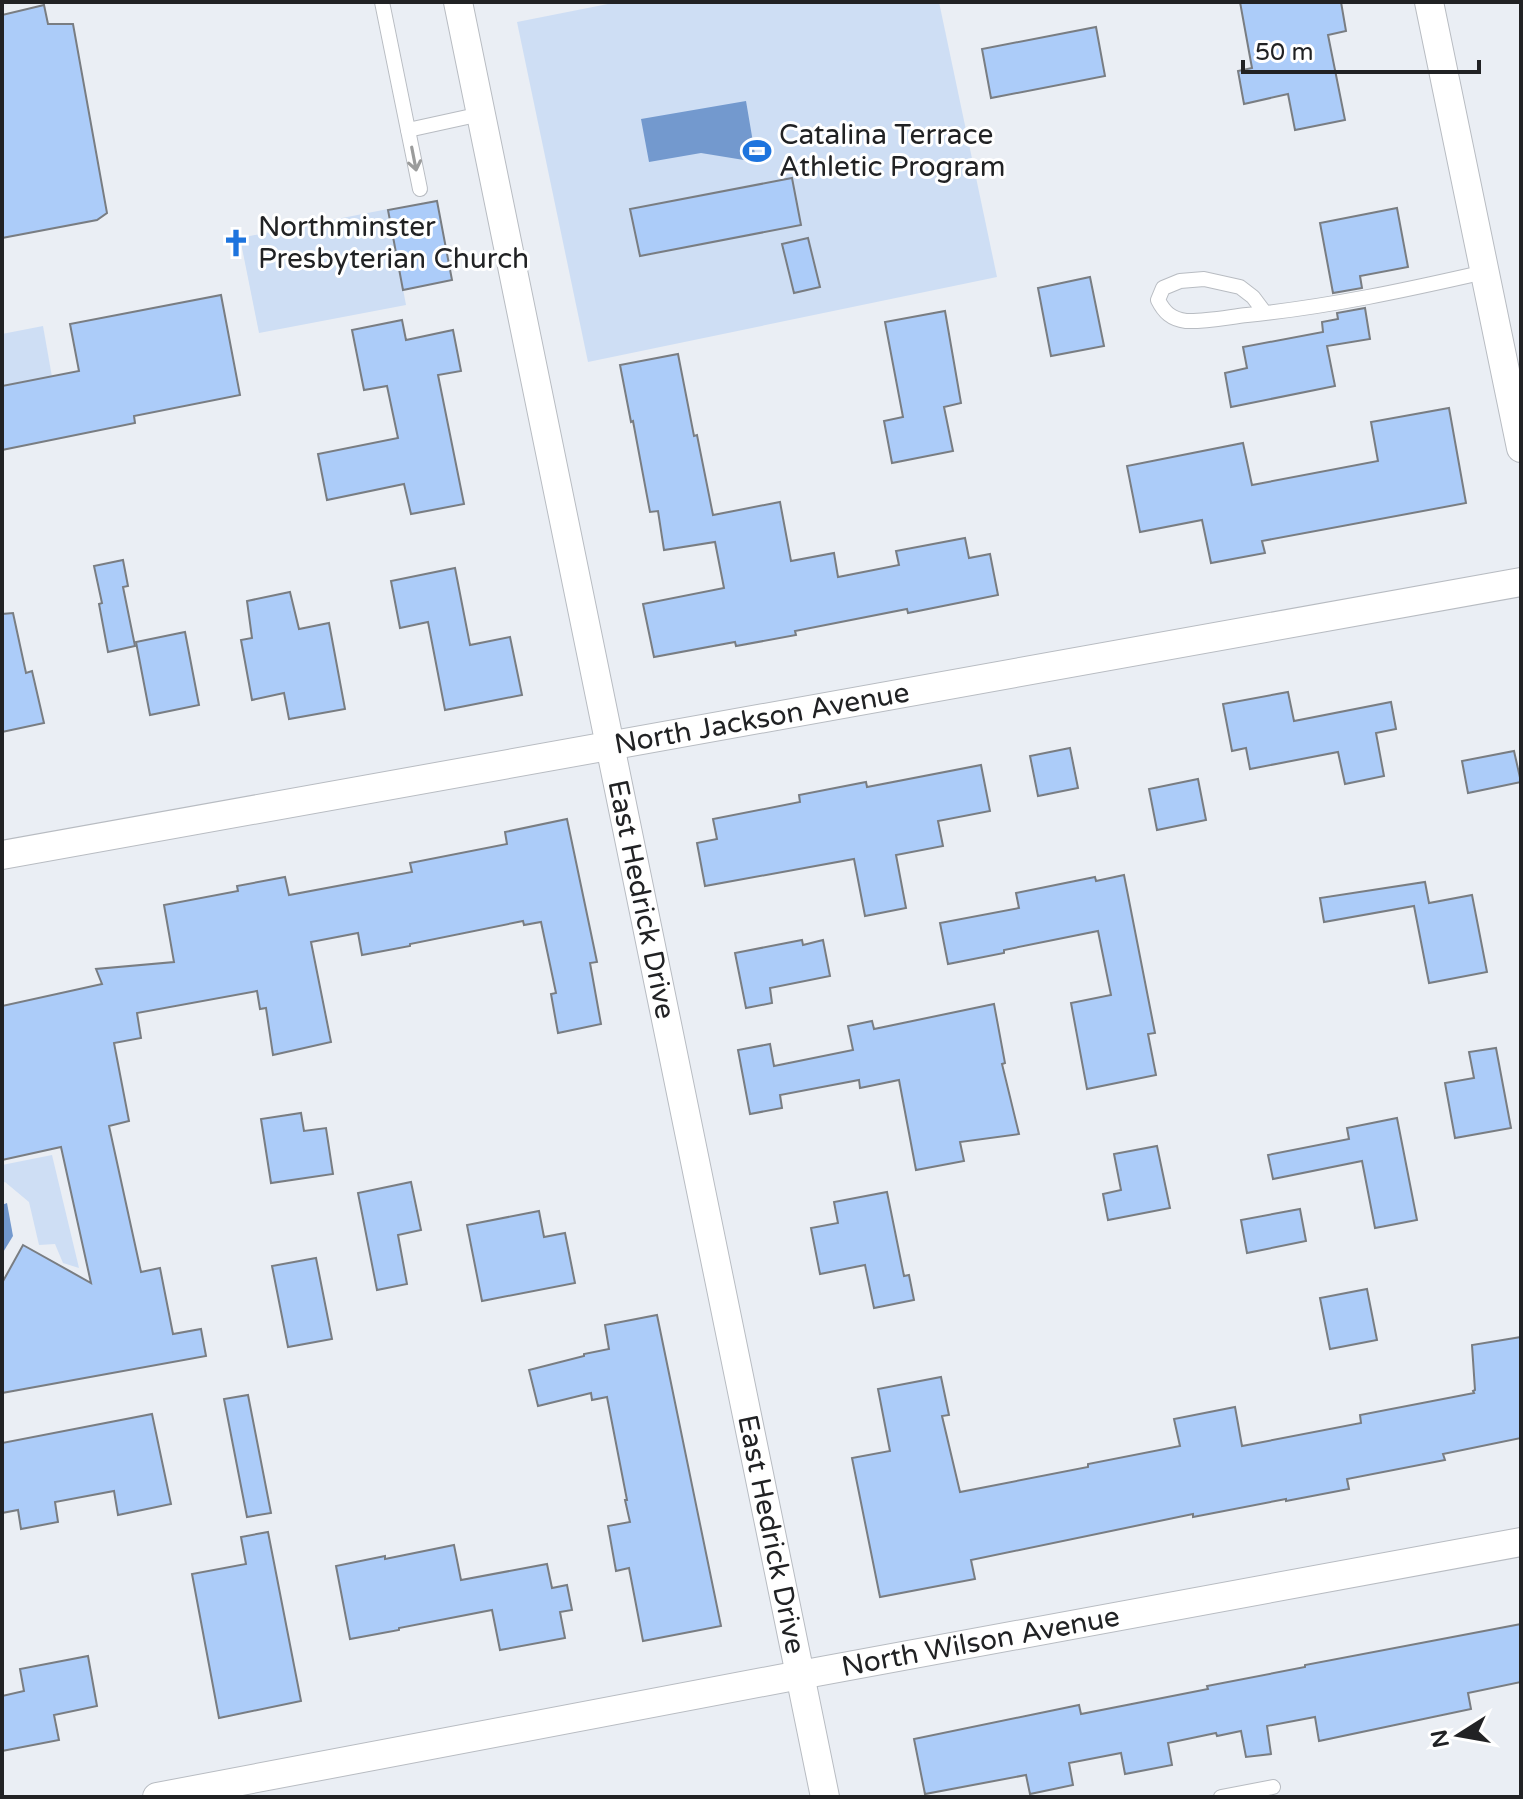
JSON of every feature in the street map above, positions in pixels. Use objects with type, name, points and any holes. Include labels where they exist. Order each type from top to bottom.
[{"type":"street","name":"East Hedrick Drive","points":[[458,2],[825,1797]]},
{"type":"street","points":[[1429,2],[1521,448]]},
{"type":"street","name":"North Jackson Avenue","points":[[2,855],[1521,582]]},
{"type":"street","name":"North Wilson Avenue","points":[[157,1797],[250,1788],[800,1675],[1521,1542]]},
{"type":"lane","points":[[382,2],[420,189]]},
{"type":"lane","points":[[408,130],[481,114]]},
{"type":"lane","points":[[1265,313],[1253,297],[1240,287],[1204,279],[1180,281],[1163,288],[1158,300],[1170,317],[1187,321],[1265,313],[1325,305],[1485,272]]},
{"type":"lane","points":[[1221,1797],[1273,1787]]},
{"type":"shaded area","name":"Catalina Terrace Athletic Program","points":[[618,2],[939,2],[997,277],[588,362],[517,22]]},
{"type":"shaded area","points":[[388,209],[406,305],[259,333],[240,238]]},
{"type":"shaded area","points":[[43,326],[52,377],[2,386],[2,334]]},
{"type":"shaded area","points":[[52,1155],[79,1268],[63,1263],[55,1244],[39,1245],[29,1202],[5,1182],[2,1183],[2,1165]]},
{"type":"water","points":[[746,101],[755,154],[750,161],[701,153],[649,162],[641,119]]},
{"type":"water","points":[[7,1203],[13,1236],[2,1254],[2,1205]]},
{"type":"building","points":[[1240,2],[1341,2],[1346,31],[1328,35],[1345,120],[1295,130],[1288,94],[1244,104],[1238,71],[1252,68]]},
{"type":"building","points":[[44,5],[48,24],[73,24],[107,213],[97,220],[2,238],[2,15]]},
{"type":"building","points":[[1096,27],[1105,76],[991,98],[982,49]]},
{"type":"building","points":[[792,178],[801,225],[640,256],[630,209]]},
{"type":"building","points":[[437,201],[452,280],[403,290],[388,210]]},
{"type":"building","points":[[1397,208],[1408,267],[1360,276],[1362,288],[1333,293],[1320,223]]},
{"type":"building","points":[[808,238],[820,287],[794,293],[782,244]]},
{"type":"building","points":[[1090,277],[1104,346],[1051,356],[1038,288]]},
{"type":"building","points":[[221,295],[240,395],[134,416],[135,423],[2,450],[2,386],[79,371],[70,324]]},
{"type":"building","points":[[1365,308],[1370,339],[1327,346],[1335,386],[1231,407],[1225,373],[1247,368],[1243,347],[1323,332],[1322,322],[1338,319],[1337,313]]},
{"type":"building","points":[[945,311],[961,403],[944,407],[953,451],[892,463],[884,421],[903,417],[885,322]]},
{"type":"building","points":[[402,320],[406,340],[453,330],[461,371],[438,375],[464,504],[411,514],[404,484],[327,500],[318,454],[398,438],[387,386],[364,390],[352,330]]},
{"type":"building","points":[[678,354],[713,515],[780,502],[791,561],[834,553],[838,577],[899,565],[896,551],[965,538],[969,558],[990,554],[998,595],[908,613],[907,609],[736,646],[735,642],[654,657],[643,604],[724,588],[715,542],[664,550],[658,511],[650,512],[631,422],[620,365]]},
{"type":"building","points":[[1449,408],[1466,503],[1262,541],[1265,553],[1211,563],[1202,520],[1140,532],[1127,466],[1243,443],[1252,485],[1378,461],[1371,422]]},
{"type":"building","points":[[123,560],[128,586],[123,587],[135,646],[108,652],[94,566]]},
{"type":"building","points":[[455,568],[470,645],[510,637],[522,695],[445,710],[428,622],[400,628],[391,581]]},
{"type":"building","points":[[290,592],[299,629],[329,623],[345,709],[289,719],[284,693],[252,700],[241,640],[252,638],[247,601]]},
{"type":"building","points":[[13,613],[26,673],[32,671],[44,723],[2,732],[2,614]]},
{"type":"building","points":[[185,632],[199,705],[150,715],[136,642]]},
{"type":"building","points":[[1288,692],[1294,721],[1391,702],[1396,729],[1376,733],[1384,776],[1345,784],[1338,752],[1250,769],[1246,748],[1232,751],[1223,704]]},
{"type":"building","points":[[1070,748],[1078,788],[1038,796],[1030,756]]},
{"type":"building","points":[[1514,751],[1521,782],[1468,793],[1462,761]]},
{"type":"building","points":[[981,765],[990,811],[938,821],[943,846],[896,855],[906,908],[865,916],[854,859],[705,886],[697,843],[717,839],[713,819],[800,802],[799,795],[866,782],[867,787]]},
{"type":"building","points":[[1198,779],[1206,820],[1157,830],[1149,789]]},
{"type":"building","points":[[567,819],[597,962],[590,963],[601,1024],[558,1033],[551,994],[556,993],[541,922],[524,925],[523,921],[362,955],[358,933],[311,942],[331,1042],[273,1055],[266,1008],[260,1009],[257,991],[137,1013],[141,1038],[114,1043],[129,1121],[109,1126],[141,1272],[160,1268],[173,1334],[201,1329],[206,1356],[2,1393],[2,1283],[23,1245],[91,1283],[61,1147],[2,1160],[2,1006],[102,984],[96,969],[174,962],[164,905],[238,891],[237,886],[285,877],[289,895],[412,872],[410,863],[507,844],[505,832]]},
{"type":"building","points":[[1124,875],[1155,1033],[1148,1034],[1156,1075],[1087,1089],[1071,1003],[1111,995],[1098,931],[948,964],[940,923],[1019,908],[1016,893],[1095,877],[1096,881]]},
{"type":"building","points":[[1425,882],[1429,903],[1472,895],[1487,972],[1429,983],[1414,906],[1324,922],[1320,898]]},
{"type":"building","points":[[802,940],[803,945],[823,940],[830,976],[770,988],[772,1003],[746,1008],[735,953]]},
{"type":"building","points":[[994,1004],[1005,1063],[1002,1064],[1019,1134],[960,1142],[964,1161],[916,1170],[899,1080],[860,1088],[859,1080],[780,1095],[782,1108],[750,1114],[738,1050],[770,1044],[774,1066],[853,1050],[848,1026],[872,1021],[874,1029]]},
{"type":"building","points":[[1496,1048],[1511,1128],[1455,1138],[1445,1083],[1474,1078],[1469,1052]]},
{"type":"building","points":[[301,1113],[304,1131],[326,1128],[333,1174],[271,1183],[261,1119]]},
{"type":"building","points":[[1397,1118],[1417,1220],[1375,1228],[1362,1161],[1273,1179],[1268,1155],[1349,1139],[1347,1128]]},
{"type":"building","points":[[1157,1146],[1170,1208],[1108,1220],[1103,1194],[1121,1190],[1114,1154]]},
{"type":"building","points":[[411,1182],[421,1230],[398,1235],[407,1284],[377,1290],[358,1193]]},
{"type":"building","points":[[887,1192],[904,1276],[909,1275],[914,1300],[874,1308],[865,1265],[820,1274],[811,1228],[838,1223],[834,1202]]},
{"type":"building","points":[[1300,1209],[1306,1241],[1247,1253],[1241,1220]]},
{"type":"building","points":[[539,1211],[544,1237],[565,1233],[575,1283],[482,1301],[467,1225]]},
{"type":"building","points":[[316,1258],[332,1339],[288,1347],[272,1266]]},
{"type":"building","points":[[1367,1289],[1377,1340],[1330,1349],[1320,1298]]},
{"type":"building","points":[[657,1315],[721,1626],[643,1641],[629,1568],[616,1571],[608,1526],[630,1522],[607,1397],[592,1400],[591,1393],[538,1406],[529,1370],[609,1349],[605,1325]]},
{"type":"building","points":[[1521,1337],[1521,1438],[1443,1454],[1445,1460],[1347,1479],[1349,1489],[1193,1517],[1193,1514],[971,1560],[975,1579],[880,1597],[852,1458],[890,1451],[878,1389],[941,1377],[949,1415],[942,1416],[960,1492],[1180,1446],[1174,1419],[1235,1407],[1242,1446],[1361,1423],[1360,1415],[1474,1393],[1472,1345]]},
{"type":"building","points":[[248,1395],[271,1513],[247,1517],[224,1399]]},
{"type":"building","points":[[152,1414],[171,1504],[118,1515],[114,1491],[55,1502],[58,1522],[21,1529],[18,1510],[2,1513],[2,1443]]},
{"type":"building","points":[[268,1532],[301,1701],[219,1718],[192,1574],[246,1564],[241,1537]]},
{"type":"building","points":[[454,1545],[461,1580],[547,1564],[552,1588],[567,1585],[572,1610],[560,1612],[565,1638],[500,1650],[492,1610],[350,1639],[336,1566]]},
{"type":"building","points":[[1521,1624],[1521,1682],[1468,1693],[1471,1709],[1319,1741],[1315,1717],[1267,1726],[1271,1754],[1246,1757],[1241,1731],[1217,1736],[1216,1733],[1168,1743],[1172,1765],[1125,1774],[1121,1753],[1069,1763],[1073,1785],[1030,1794],[1026,1775],[925,1794],[914,1739],[1079,1705],[1081,1714],[1208,1689],[1207,1686],[1305,1665]]},
{"type":"building","points":[[88,1656],[97,1706],[54,1715],[59,1740],[2,1751],[2,1696],[24,1691],[20,1669]]},
{"type":"place","name":"Catalina Terrace Athletic Program","points":[[757,151]]},
{"type":"place","name":"Northminster Presbyterian Church","points":[[236,243]]}]
